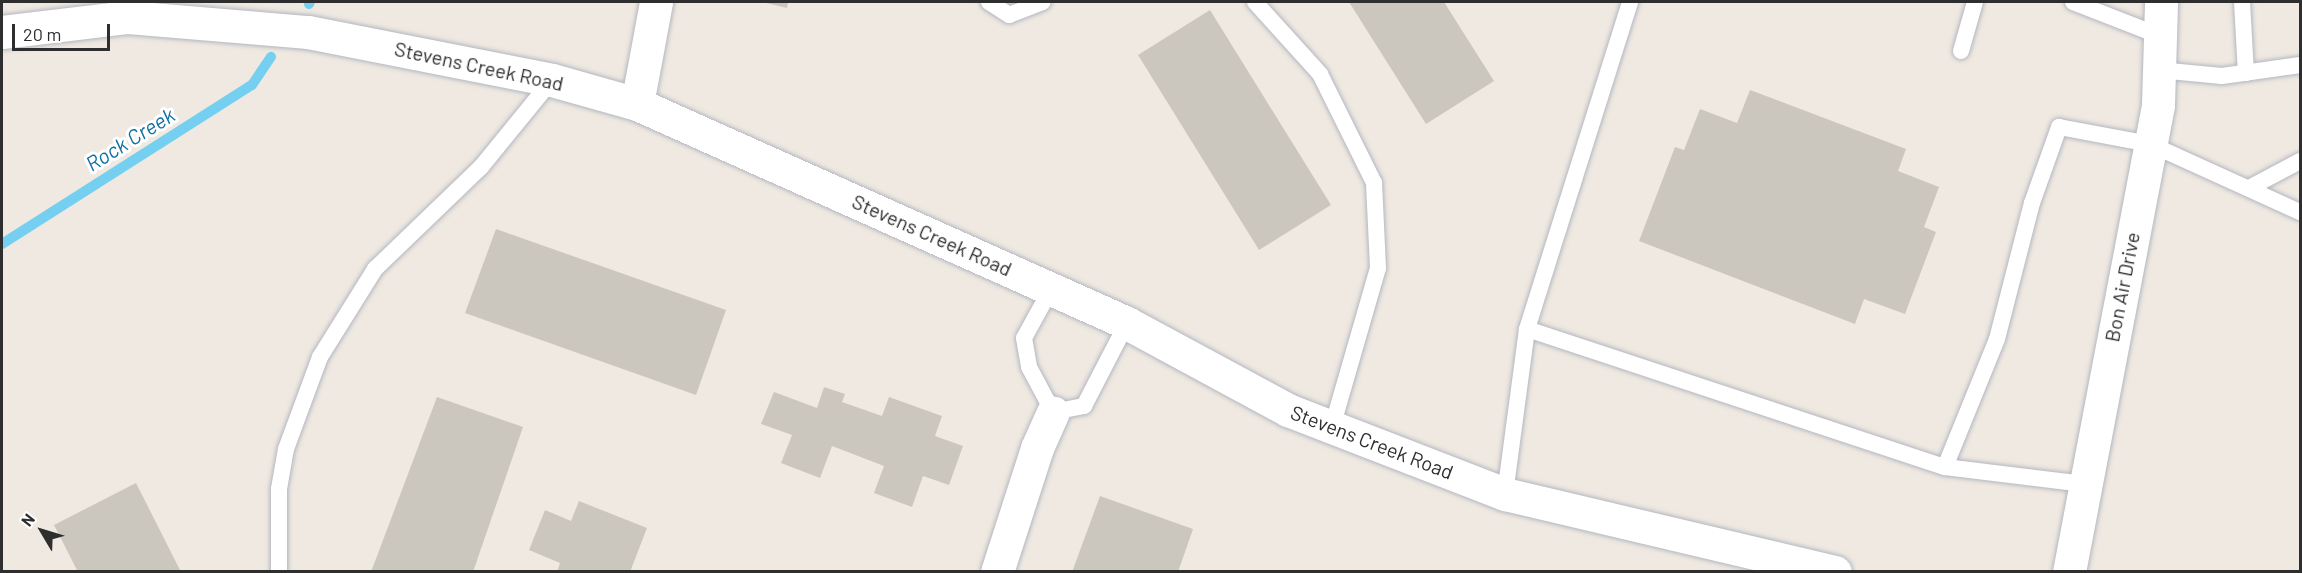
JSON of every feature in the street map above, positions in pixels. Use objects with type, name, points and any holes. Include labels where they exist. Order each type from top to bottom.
[{"type":"street","points":[[637,104],[656,2]]},
{"type":"street","name":"Bon Air Drive","points":[[2068,572],[2150,144],[2159,70],[2161,2]]},
{"type":"street","name":"Stevens Creek Road","points":[[2,32],[128,9],[308,32],[552,80],[637,104],[1127,323],[1288,410],[1505,494],[1831,571]]},
{"type":"street","points":[[997,572],[1037,448],[1053,412]]},
{"type":"lane","points":[[989,2],[1010,15],[1043,2]]},
{"type":"lane","points":[[1255,2],[1320,74],[1374,183],[1378,268],[1332,427]]},
{"type":"lane","points":[[1505,494],[1527,329],[1630,2]]},
{"type":"lane","points":[[1961,51],[1975,2]]},
{"type":"lane","points":[[2073,2],[2160,36]]},
{"type":"lane","points":[[2242,2],[2246,73]]},
{"type":"lane","points":[[2159,70],[2222,76],[2301,65]]},
{"type":"lane","points":[[279,572],[279,489],[286,449],[320,357],[375,269],[481,167],[552,80]]},
{"type":"lane","points":[[1945,467],[1997,339],[2032,203],[2059,128],[2150,144],[2301,212]]},
{"type":"lane","points":[[2248,188],[2301,161]]},
{"type":"lane","points":[[1051,289],[1024,338],[1029,367],[1053,412],[1084,406],[1127,323]]},
{"type":"lane","points":[[1527,329],[1945,467],[2084,484]]},
{"type":"building","points":[[762,2],[788,2],[787,8]]},
{"type":"building","points":[[1349,2],[1444,2],[1494,81],[1426,124]]},
{"type":"building","points":[[1210,10],[1331,205],[1259,250],[1138,55]]},
{"type":"building","points":[[1750,90],[1906,149],[1898,171],[1939,187],[1924,227],[1936,232],[1905,314],[1864,299],[1855,324],[1639,241],[1675,147],[1684,150],[1700,109],[1737,123]]},
{"type":"building","points":[[496,229],[726,310],[696,395],[465,313]]},
{"type":"building","points":[[824,387],[845,394],[842,402],[882,416],[889,397],[942,416],[935,436],[963,446],[949,485],[923,476],[912,507],[874,493],[884,466],[832,446],[820,478],[781,463],[792,435],[761,424],[774,392],[817,408]]},
{"type":"building","points":[[437,397],[523,427],[473,572],[371,572]]},
{"type":"building","points":[[136,483],[181,572],[78,572],[54,525]]},
{"type":"building","points":[[1100,496],[1193,529],[1178,572],[1072,572]]},
{"type":"building","points":[[579,501],[647,528],[630,572],[557,572],[560,563],[529,550],[545,510],[571,521]]},
{"type":"waterway","name":"Rock Creek","points":[[2,244],[252,85],[271,57]]}]
